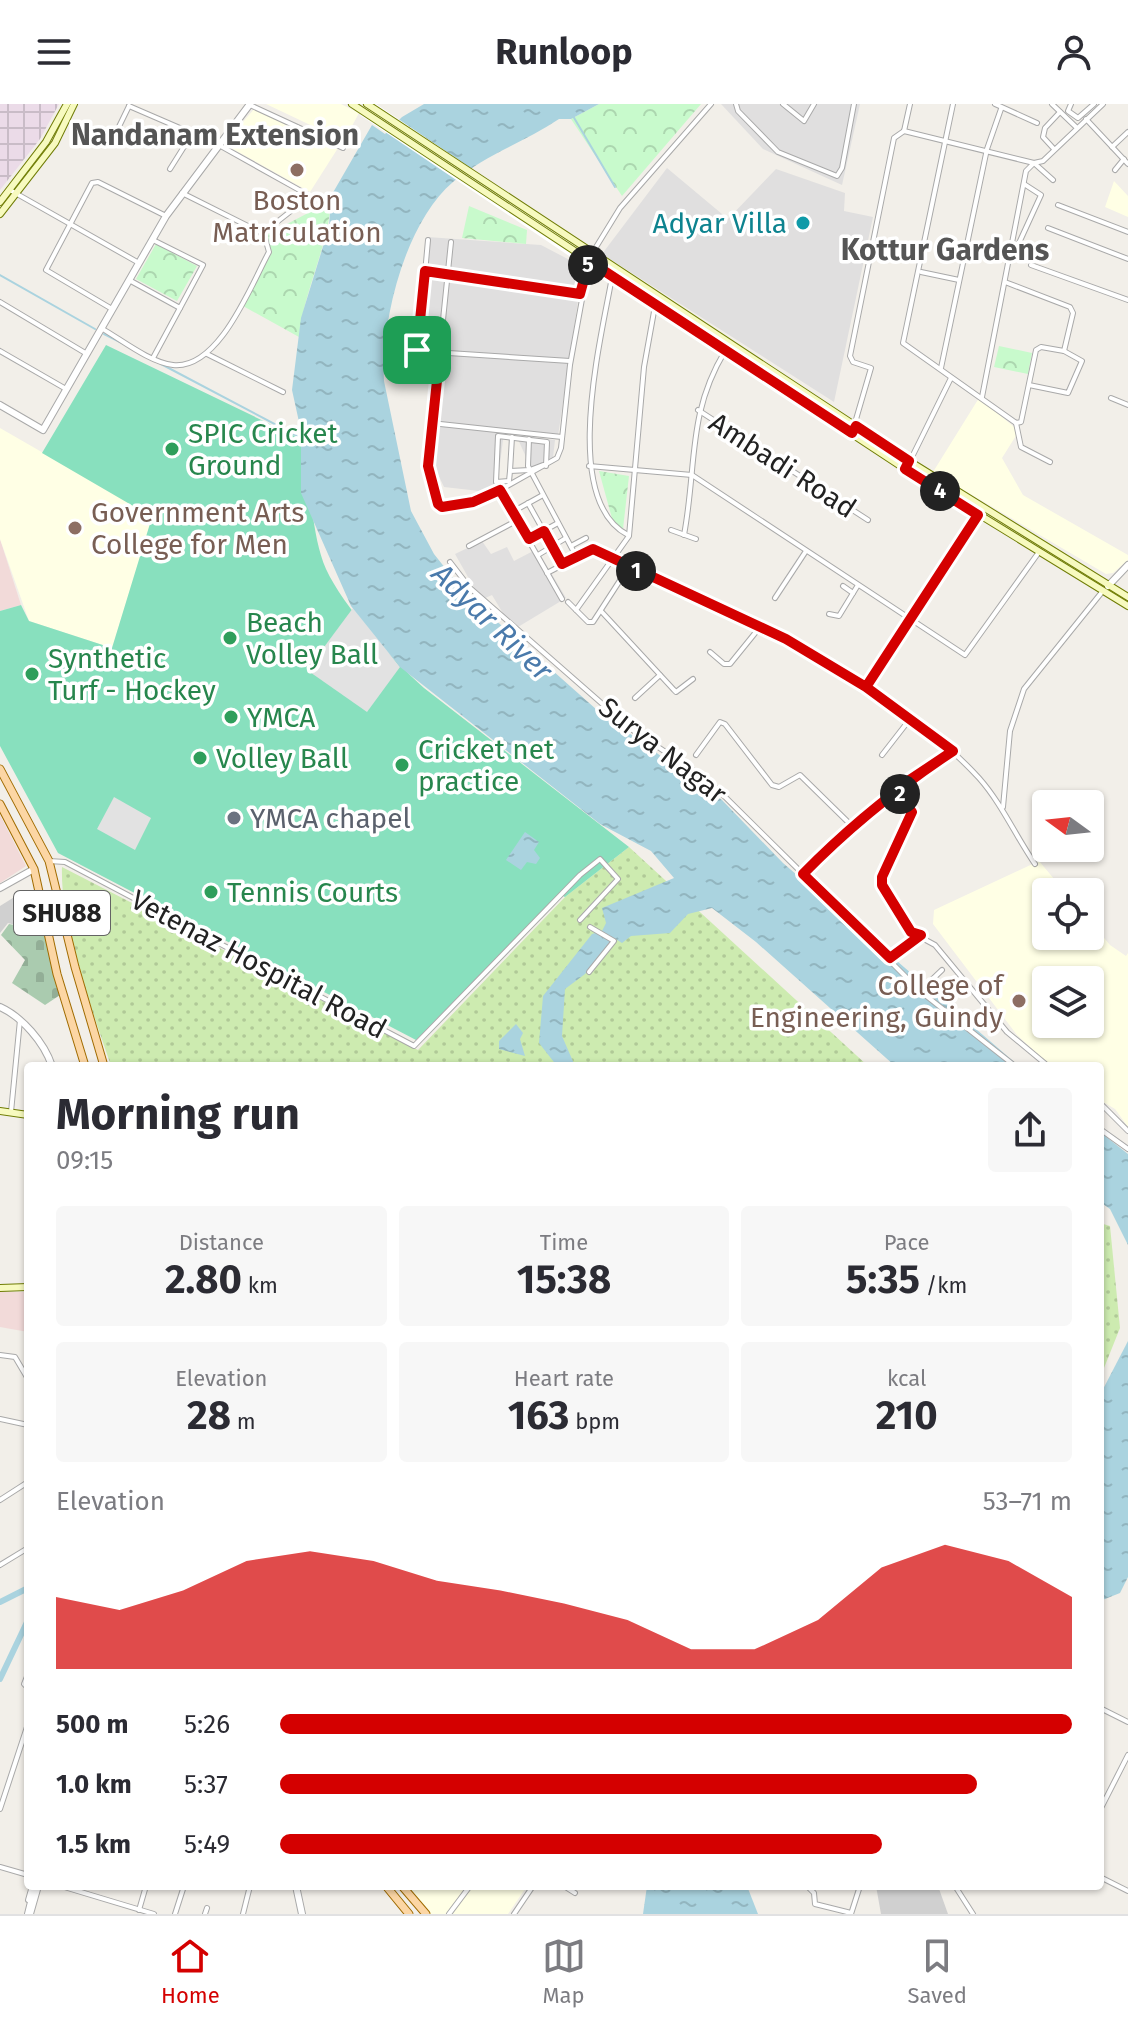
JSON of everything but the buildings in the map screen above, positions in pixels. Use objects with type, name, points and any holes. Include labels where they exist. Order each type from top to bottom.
[{"type":"main road","points":[[0,214],[67,104]]},
{"type":"main road","points":[[0,202],[13,192],[55,143],[74,104]]},
{"type":"main road","points":[[352,104],[854,430],[905,469],[1128,596]]},
{"type":"main road","points":[[367,104],[655,306],[909,461],[1039,552],[1128,606]]},
{"type":"main road","name":"SHU88","points":[[0,769],[49,861],[103,1062]]},
{"type":"main road","name":"SHU88","points":[[0,804],[34,869],[57,974],[84,1062]]},
{"type":"main road","points":[[17,836],[31,829]]},
{"type":"main road","points":[[0,1111],[24,1114]]},
{"type":"main road","points":[[0,1288],[24,1287]]},
{"type":"main road","points":[[389,1890],[409,1914]]},
{"type":"main road","points":[[405,1890],[426,1914]]},
{"type":"street","points":[[0,405],[43,430],[166,216],[249,104],[343,148]]},
{"type":"street","points":[[451,242],[428,466],[438,504],[448,508],[500,490],[557,458],[587,256],[620,208],[711,104]]},
{"type":"street","points":[[736,104],[738,111],[774,149],[834,176],[841,171],[854,104]]},
{"type":"street","points":[[783,104],[804,121],[814,104]]},
{"type":"street","points":[[854,430],[871,368],[853,362],[850,356],[894,138],[904,131],[910,104]]},
{"type":"street","points":[[953,104],[921,272],[903,343],[1016,423],[1021,447],[1050,462]]},
{"type":"street","points":[[995,104],[1037,123]]},
{"type":"street","points":[[1052,104],[1076,128]]},
{"type":"street","points":[[1071,104],[1068,111],[1078,118],[1094,104]]},
{"type":"street","points":[[982,397],[1026,171],[1034,163],[1043,161],[1103,104]]},
{"type":"street","points":[[112,141],[129,105],[217,144],[310,196],[263,233]]},
{"type":"street","points":[[941,368],[987,149],[1001,109]]},
{"type":"street","points":[[1054,149],[1043,137],[1045,128],[1060,112]]},
{"type":"street","points":[[1086,119],[1126,162],[1115,170]]},
{"type":"street","points":[[904,131],[947,139],[1034,163],[1053,180]]},
{"type":"street","points":[[1112,147],[1128,132]]},
{"type":"street","points":[[170,169],[192,134]]},
{"type":"street","points":[[112,309],[46,270],[69,223],[95,181],[166,216]]},
{"type":"street","points":[[1009,254],[1019,243],[1041,195],[1024,184]]},
{"type":"street","points":[[13,192],[139,263]]},
{"type":"street","points":[[101,328],[171,365],[185,365],[207,354],[221,339],[269,252],[263,233],[182,193]]},
{"type":"street","points":[[1058,205],[1128,232]]},
{"type":"street","points":[[1048,228],[1128,259]]},
{"type":"street","points":[[152,239],[203,265],[153,358]]},
{"type":"street","points":[[428,240],[417,350],[570,361]]},
{"type":"street","points":[[1031,265],[1128,300]]},
{"type":"street","points":[[425,271],[580,294]]},
{"type":"street","points":[[921,272],[959,280]]},
{"type":"street","points":[[612,277],[596,373],[589,466],[610,522],[629,536]]},
{"type":"street","points":[[129,280],[180,308]]},
{"type":"street","points":[[1005,282],[1072,309],[1064,351]]},
{"type":"street","points":[[0,302],[87,354]]},
{"type":"street","points":[[576,610],[629,536],[644,367],[655,306]]},
{"type":"street","points":[[1016,423],[1021,422],[1029,385],[1038,348],[1064,351],[1082,361],[1068,393],[1029,385]]},
{"type":"street","points":[[0,351],[66,389]]},
{"type":"street","points":[[684,535],[698,410],[711,375],[725,351]]},
{"type":"street","points":[[207,354],[283,392]]},
{"type":"street","points":[[905,469],[951,378]]},
{"type":"street","points":[[1111,398],[1128,405]]},
{"type":"street","name":"Ambadi Road","points":[[698,410],[868,520]]},
{"type":"street","points":[[431,423],[562,437]]},
{"type":"street","points":[[512,437],[509,481],[496,482],[497,438],[512,437],[547,442],[546,465]]},
{"type":"street","points":[[529,439],[531,472],[576,556]]},
{"type":"street","points":[[589,466],[692,475],[968,655],[1039,552]]},
{"type":"street","points":[[510,471],[531,472]]},
{"type":"street","points":[[500,490],[562,599]]},
{"type":"street","points":[[514,511],[544,494]]},
{"type":"street","points":[[528,503],[562,564]]},
{"type":"street","points":[[866,687],[980,512]]},
{"type":"street","points":[[469,546],[518,520]]},
{"type":"street","points":[[529,539],[559,523]]},
{"type":"street","points":[[671,530],[696,539]]},
{"type":"street","points":[[538,555],[566,538]]},
{"type":"street","points":[[571,546],[586,538]]},
{"type":"street","points":[[547,573],[593,549],[610,560],[760,627],[866,687],[953,751],[1003,807],[1012,830],[1035,864]]},
{"type":"street","points":[[775,598],[806,551]]},
{"type":"street","name":"Surya Nagar","points":[[450,562],[470,588],[631,729],[709,781],[920,991],[1010,1062]]},
{"type":"street","points":[[1003,807],[1010,731],[1024,689],[1102,592],[1128,565]]},
{"type":"street","points":[[568,602],[588,622],[601,611],[629,568]]},
{"type":"street","points":[[829,614],[839,616],[858,585]]},
{"type":"street","points":[[843,586],[853,593]]},
{"type":"street","points":[[601,611],[676,692],[693,679]]},
{"type":"street","points":[[710,652],[724,664],[730,664],[760,627]]},
{"type":"street","points":[[635,698],[660,675]]},
{"type":"street","points":[[882,755],[910,719]]},
{"type":"street","points":[[696,755],[720,722],[725,724],[772,785],[779,787],[800,775],[851,825]]},
{"type":"street","points":[[803,874],[851,825],[896,789],[953,751]]},
{"type":"street","points":[[896,789],[912,812],[882,877],[882,885],[911,932],[935,945],[1007,1032],[1043,1062]]},
{"type":"street","name":"Vetenaz Hospital Road","points":[[49,861],[65,862],[414,1046],[588,867],[600,859],[618,879],[580,920]]},
{"type":"street","points":[[0,888],[34,869]]},
{"type":"street","points":[[589,972],[614,941],[590,927]]},
{"type":"street","points":[[890,958],[921,935]]},
{"type":"street","points":[[920,991],[942,970]]},
{"type":"street","points":[[0,1007],[20,1020],[49,1062]]},
{"type":"street","points":[[11,1112],[20,1020]]},
{"type":"street","points":[[1104,1107],[1128,1131]]},
{"type":"street","points":[[1104,1132],[1128,1149]]},
{"type":"street","points":[[0,1355],[15,1357],[24,1372]]},
{"type":"street","points":[[0,1419],[24,1424]]},
{"type":"street","points":[[0,1500],[24,1485]]},
{"type":"street","points":[[0,1565],[24,1550]]},
{"type":"street","points":[[1104,1710],[1128,1722]]},
{"type":"street","points":[[0,1809],[24,1736]]},
{"type":"street","points":[[1104,1802],[1128,1755]]},
{"type":"street","points":[[0,1867],[24,1874]]},
{"type":"street","points":[[1104,1879],[1128,1891]]},
{"type":"street","points":[[28,1914],[34,1890]]},
{"type":"street","points":[[78,1890],[154,1914]]},
{"type":"street","points":[[139,1910],[145,1890]]},
{"type":"street","points":[[175,1914],[183,1890]]},
{"type":"street","points":[[243,1914],[249,1890]]},
{"type":"street","points":[[297,1890],[302,1914]]},
{"type":"street","points":[[449,1914],[467,1890]]},
{"type":"street","points":[[514,1914],[530,1890]]},
{"type":"street","points":[[570,1890],[575,1893]]},
{"type":"street","points":[[811,1890],[814,1893]]},
{"type":"street","points":[[815,1890],[815,1904],[851,1913],[858,1890]]},
{"type":"street","points":[[851,1890],[855,1897]]},
{"type":"street","points":[[958,1890],[973,1914]]},
{"type":"street","points":[[205,1914],[207,1908]]},
{"type":"shaded area","points":[[0,104],[59,104],[40,139],[0,190]]},
{"type":"shaded area","points":[[266,104],[341,104],[359,113],[344,141]]},
{"type":"shaded area","points":[[721,104],[860,104],[842,185],[763,149]]},
{"type":"shaded area","name":"Boston Matriculation","points":[[255,108],[338,148],[310,192],[224,144]]},
{"type":"shaded area","points":[[667,168],[728,219],[776,169],[845,193],[844,211],[873,217],[834,402],[602,254]]},
{"type":"shaded area","points":[[1114,181],[1128,196],[1128,217],[1105,207]]},
{"type":"shaded area","points":[[427,237],[541,245],[583,267],[558,436],[504,432],[497,487],[488,492],[444,487],[434,466],[445,358],[415,355]]},
{"type":"shaded area","points":[[979,398],[1019,431],[1002,458],[1023,495],[1128,555],[1128,560],[1113,573],[1106,574],[933,472]]},
{"type":"shaded area","name":"Government Arts College for Men","points":[[0,428],[153,516],[112,648],[29,621],[0,539]]},
{"type":"shaded area","points":[[516,435],[555,440],[553,457],[532,470]]},
{"type":"shaded area","points":[[0,539],[21,605],[0,611]]},
{"type":"shaded area","points":[[482,541],[491,554],[507,547],[514,561],[537,549],[566,598],[513,630],[492,595],[481,600],[455,554]]},
{"type":"shaded area","points":[[353,608],[400,667],[367,712],[307,670]]},
{"type":"shaded area","points":[[114,797],[151,818],[135,850],[97,829]]},
{"type":"shaded area","points":[[0,815],[26,866],[0,883]]},
{"type":"shaded area","name":"College of Engineering, Guindy","points":[[1040,862],[1053,878],[1032,878],[1032,950],[1104,950],[1104,938],[1126,956],[1128,953],[1128,1127],[1115,1109],[1104,1102],[1104,1062],[1047,1062],[1017,1035],[933,924],[934,910]]},
{"type":"shaded area","points":[[24,891],[26,901],[38,898],[41,912],[19,926],[8,923],[0,933],[0,906]]},
{"type":"shaded area","points":[[0,1292],[24,1292],[24,1331],[0,1327]]},
{"type":"shaded area","points":[[410,1890],[524,1890],[508,1914],[427,1914]]},
{"type":"shaded area","points":[[877,1890],[939,1890],[948,1914],[881,1914]]},
{"type":"green space","points":[[599,104],[701,104],[622,196],[571,119]]},
{"type":"green space","points":[[331,201],[299,337],[243,306],[272,252],[266,235]]},
{"type":"green space","points":[[469,206],[527,230],[526,244],[462,238]]},
{"type":"green space","points":[[156,244],[197,266],[177,301],[136,279]]},
{"type":"green space","name":"YMCA","points":[[106,345],[305,441],[314,524],[321,555],[334,584],[356,616],[424,688],[629,847],[565,897],[559,894],[416,1040],[58,853],[0,746],[0,611],[21,605],[29,621],[112,648],[152,517],[42,453]]},
{"type":"green space","points":[[999,346],[1032,353],[1028,374],[994,367]]},
{"type":"green space","points":[[599,471],[629,476],[623,529],[613,522]]},
{"type":"green space","points":[[629,847],[864,1062],[110,1062],[72,941],[66,915],[62,867],[418,1050],[565,897]]},
{"type":"green space","points":[[41,913],[60,995],[45,1005],[12,983],[25,960],[1,935],[9,924],[19,926]]},
{"type":"green space","points":[[1104,1224],[1110,1226],[1120,1328],[1104,1368]]},
{"type":"water","name":"Adyar River","points":[[424,104],[599,104],[571,119],[559,119],[465,172],[453,182],[436,200],[422,222],[399,274],[387,330],[384,381],[411,511],[434,554],[465,593],[597,710],[722,800],[783,863],[1014,1062],[891,1062],[756,942],[712,908],[688,914],[670,933],[631,936],[622,943],[614,938],[585,974],[565,989],[562,1036],[573,1062],[554,1062],[539,1043],[543,996],[592,934],[602,931],[606,923],[602,908],[674,878],[651,851],[600,824],[400,667],[351,606],[301,493],[301,431],[292,390],[301,318],[329,227],[331,196],[372,125],[385,134],[402,117]]},
{"type":"water","points":[[525,832],[539,842],[534,850],[540,858],[536,864],[527,862],[521,870],[506,860]]},
{"type":"water","points":[[516,1024],[523,1033],[520,1039],[525,1056],[499,1049],[499,1041]]},
{"type":"water","points":[[1104,1135],[1128,1154],[1128,1245],[1110,1209],[1104,1205]]},
{"type":"water","points":[[1128,1341],[1128,1577],[1120,1593],[1104,1599],[1104,1387]]},
{"type":"water","points":[[646,1890],[749,1890],[758,1914],[643,1914]]},
{"type":"pier","points":[[367,104],[376,104],[588,247],[578,262],[360,115]]},
{"type":"waterway","points":[[573,116],[615,187]]},
{"type":"waterway","points":[[0,275],[95,329]]},
{"type":"waterway","points":[[104,334],[124,344]]},
{"type":"waterway","points":[[161,364],[301,438]]},
{"type":"waterway","points":[[0,1602],[24,1590]]},
{"type":"waterway","points":[[0,1679],[24,1628]]},
{"type":"place","name":"Boston Matriculation","points":[[297,170]]},
{"type":"place","name":"Adyar Villa","points":[[803,223]]},
{"type":"place","name":"SPIC Cricket Ground","points":[[172,449]]},
{"type":"place","name":"Government Arts College for Men","points":[[75,528]]},
{"type":"place","name":"Beach Volley Ball","points":[[230,638]]},
{"type":"place","name":"Synthetic Turf - Hockey","points":[[32,674]]},
{"type":"place","name":"YMCA","points":[[231,717]]},
{"type":"place","name":"Volley Ball","points":[[200,758]]},
{"type":"place","name":"Cricket net practice","points":[[402,765]]},
{"type":"place","name":"YMCA chapel","points":[[234,818]]},
{"type":"place","name":"Tennis Courts","points":[[211,892]]},
{"type":"place","name":"College of Engineering, Guindy","points":[[1019,1001]]},
{"type":"district","name":"Nandanam Extension","points":[[215,135]]},
{"type":"district","name":"Kottur Gardens","points":[[945,250]]},
{"type":"route","points":[[417,350],[425,271],[580,294],[589,261],[852,433],[856,426],[909,461],[905,469],[978,515],[866,687],[910,719],[953,751],[896,789],[851,825],[803,874],[890,958],[918,940],[921,935],[911,932],[882,885],[882,877],[912,812],[896,789],[953,751],[866,687],[786,639],[610,560],[593,549],[562,564],[544,531],[529,539],[504,492],[500,490],[473,502],[442,507],[438,504],[428,466],[440,352],[417,350]]}]
